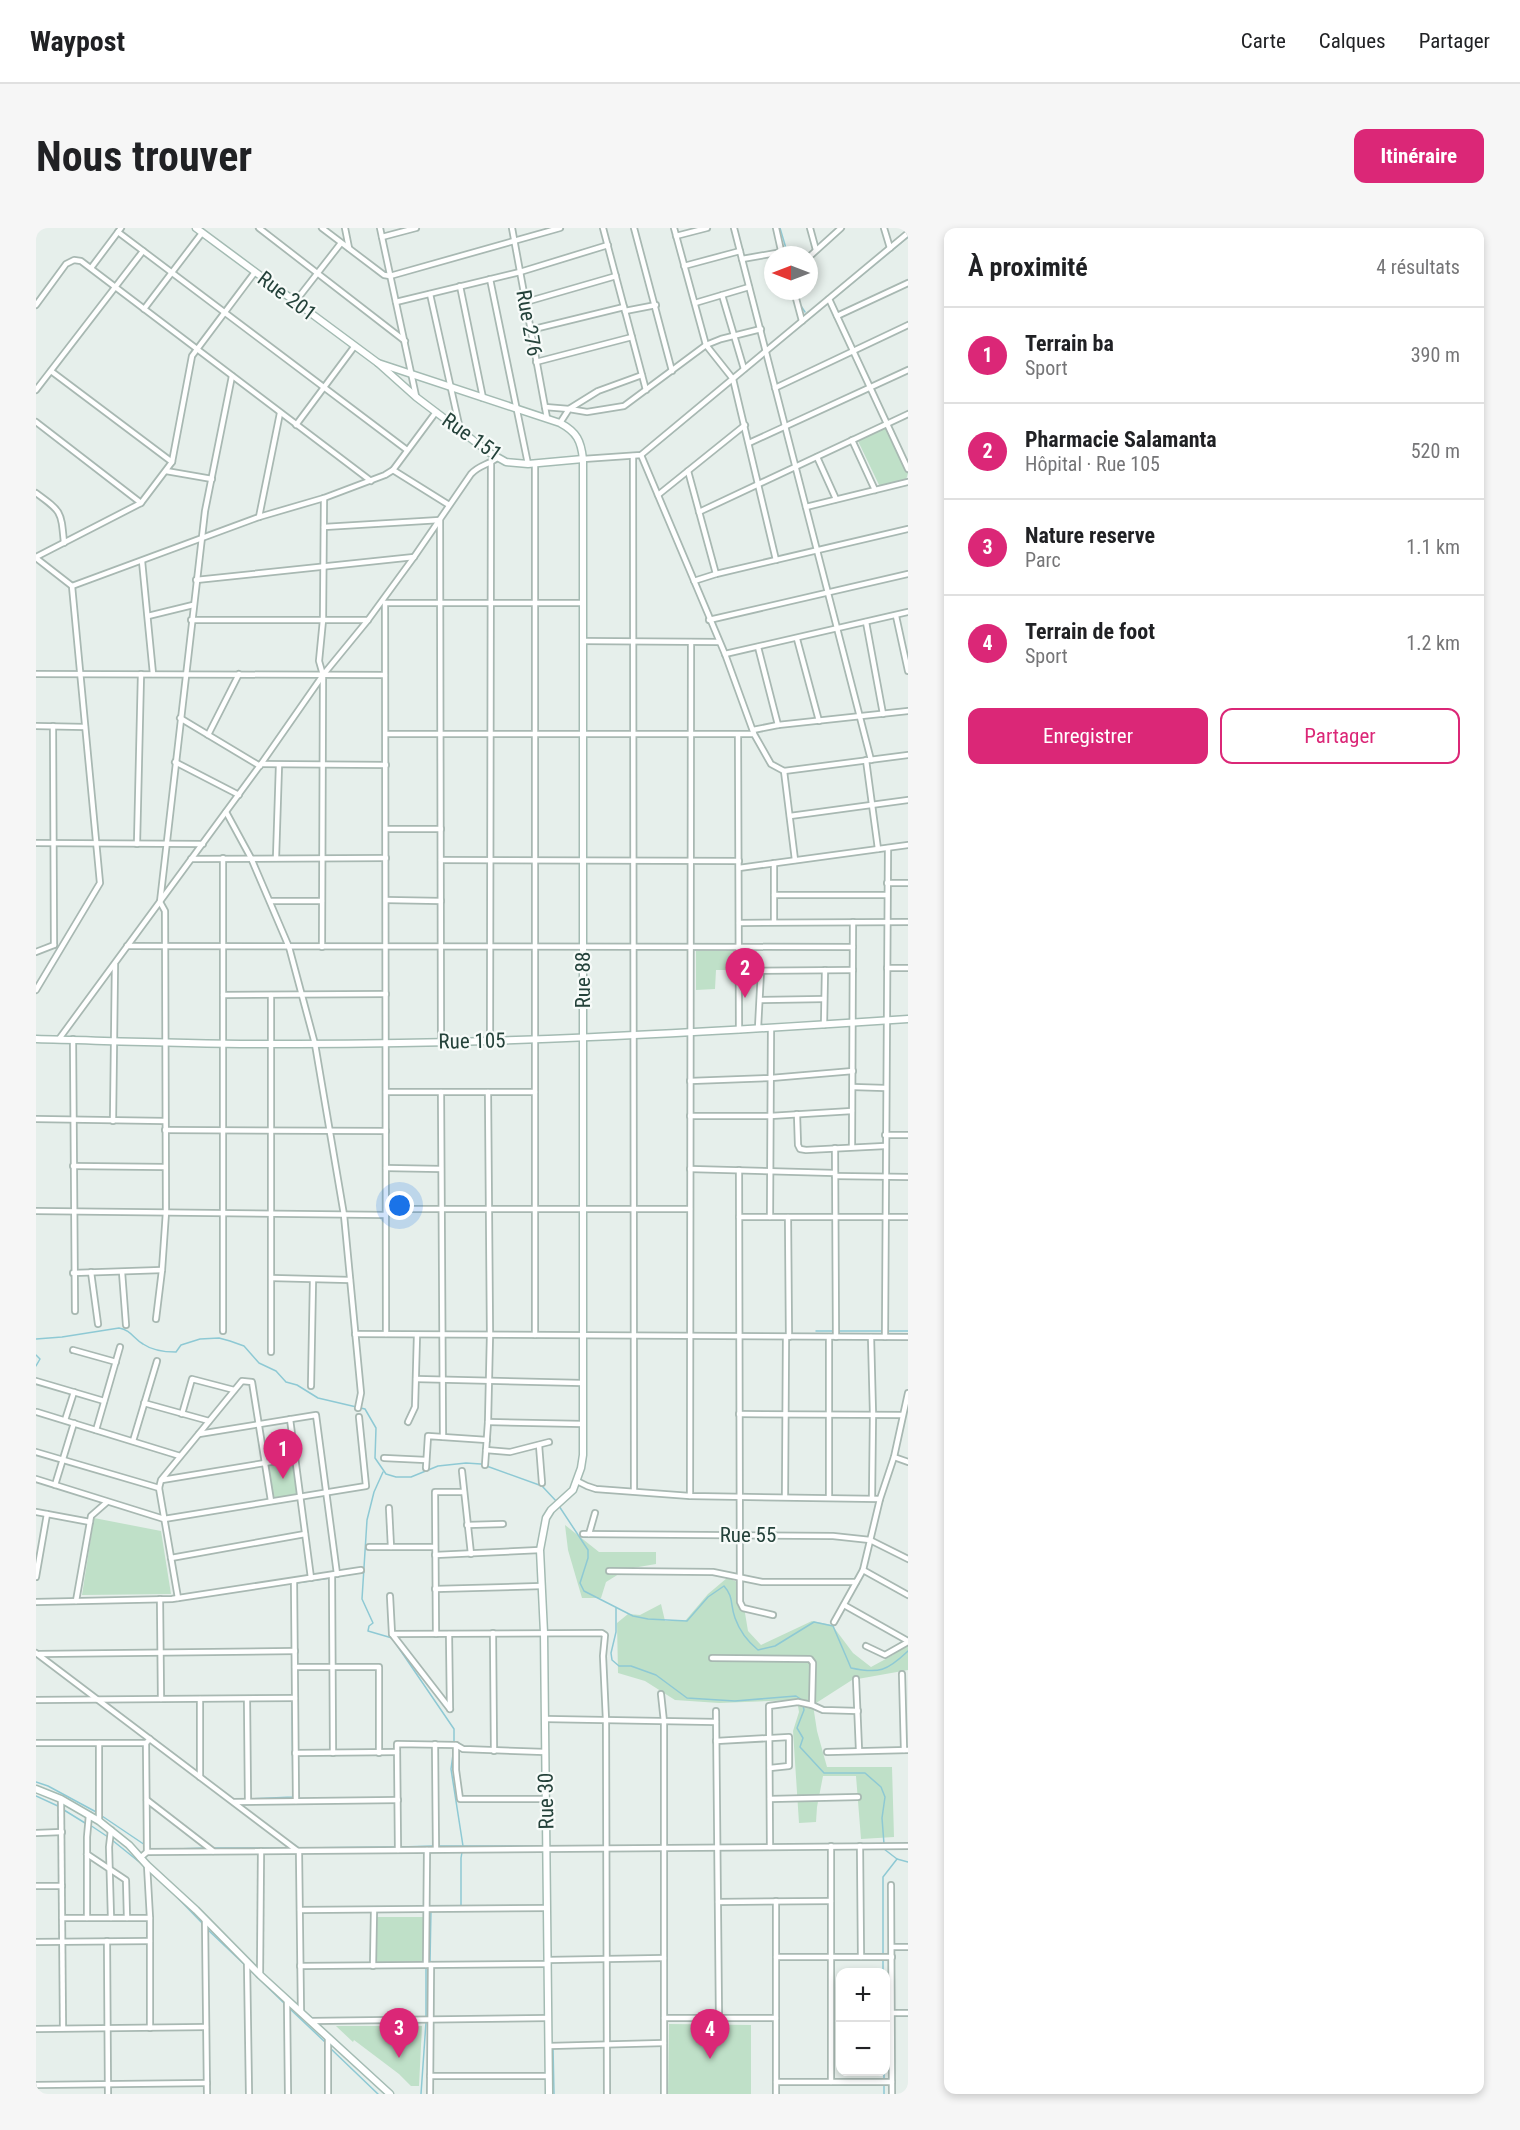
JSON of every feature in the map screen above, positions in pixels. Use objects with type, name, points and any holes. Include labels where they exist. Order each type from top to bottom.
[{"type":"main road","name":"Rue 201","points":[[196,228],[378,363]]},
{"type":"main road","points":[[378,363],[560,423]]},
{"type":"main road","name":"Rue 151","points":[[378,363],[416,397],[497,458],[506,462],[531,464],[583,459]]},
{"type":"main road","name":"Rue 88","points":[[551,1510],[567,1496],[577,1481],[583,1455],[583,459],[581,442],[572,429],[560,423]]},
{"type":"main road","name":"Rue 105","points":[[36,1038],[271,1044],[490,1041],[739,1030],[908,1019]]},
{"type":"main road","name":"Rue 30","points":[[549,2094],[546,1719],[540,1550],[544,1525],[551,1510]]},
{"type":"main road","points":[[36,1789],[61,1799],[111,1830],[300,2013],[369,2072],[390,2094]]},
{"type":"street","points":[[259,228],[405,341]]},
{"type":"street","points":[[322,228],[384,275],[390,276],[559,228]]},
{"type":"street","points":[[345,228],[349,248]]},
{"type":"street","points":[[380,228],[416,397]]},
{"type":"street","points":[[382,237],[416,228]]},
{"type":"street","name":"Rue 276","points":[[512,228],[547,418]]},
{"type":"street","points":[[603,228],[646,390]]},
{"type":"street","points":[[634,228],[672,371]]},
{"type":"street","points":[[674,228],[706,345],[734,379],[776,560]]},
{"type":"street","points":[[676,236],[707,228]]},
{"type":"street","points":[[734,228],[860,716],[868,760],[871,805],[878,849]]},
{"type":"street","points":[[776,228],[780,246]]},
{"type":"street","points":[[810,228],[815,246]]},
{"type":"street","points":[[818,248],[841,228]]},
{"type":"street","points":[[884,228],[890,248]]},
{"type":"street","points":[[91,268],[119,230],[407,450]]},
{"type":"street","points":[[144,309],[202,233]]},
{"type":"street","points":[[583,459],[641,455],[908,233]]},
{"type":"street","points":[[295,303],[341,243]]},
{"type":"street","points":[[396,302],[520,272],[608,245]]},
{"type":"street","points":[[36,390],[143,250]]},
{"type":"street","points":[[684,266],[740,251]]},
{"type":"street","points":[[742,259],[764,256]]},
{"type":"street","points":[[36,305],[66,264],[74,260],[81,261],[371,481]]},
{"type":"street","points":[[36,990],[100,883],[72,586],[36,558],[141,503],[166,471],[172,462],[192,356],[255,272]]},
{"type":"street","points":[[526,302],[616,276]]},
{"type":"street","points":[[490,279],[531,464],[535,603],[535,1335]]},
{"type":"street","points":[[837,316],[908,283]]},
{"type":"street","points":[[460,286],[483,398]]},
{"type":"street","points":[[695,303],[749,287]]},
{"type":"street","points":[[430,294],[460,430]]},
{"type":"street","points":[[722,295],[744,369]]},
{"type":"street","points":[[829,299],[887,424],[905,457],[908,469]]},
{"type":"street","points":[[796,300],[802,321]]},
{"type":"street","points":[[530,330],[656,304]]},
{"type":"street","points":[[775,387],[908,325]]},
{"type":"street","points":[[545,407],[587,412],[624,406],[706,345],[761,329]]},
{"type":"street","points":[[536,362],[632,337]]},
{"type":"street","points":[[296,425],[354,347]]},
{"type":"street","points":[[749,443],[908,370]]},
{"type":"street","points":[[51,371],[172,462]]},
{"type":"street","points":[[560,423],[569,409],[598,391],[642,375]]},
{"type":"street","points":[[156,1319],[166,1212],[164,1167],[165,911],[160,902],[201,539],[232,376]]},
{"type":"street","points":[[72,586],[259,517],[324,498],[371,481],[393,470],[436,412]]},
{"type":"street","points":[[259,517],[280,413]]},
{"type":"street","points":[[699,512],[908,414]]},
{"type":"street","points":[[36,422],[141,503]]},
{"type":"street","points":[[658,495],[745,425]]},
{"type":"street","points":[[852,440],[875,490]]},
{"type":"street","points":[[641,455],[725,654],[754,732],[771,764],[784,771],[908,754]]},
{"type":"street","points":[[633,456],[634,1490]]},
{"type":"street","points":[[817,457],[836,499]]},
{"type":"street","points":[[59,1039],[261,765],[323,675],[384,602],[478,466],[491,463],[497,458]]},
{"type":"street","points":[[490,1041],[491,463]]},
{"type":"street","points":[[393,470],[449,505]]},
{"type":"street","points":[[166,471],[212,479]]},
{"type":"street","points":[[688,471],[716,574]]},
{"type":"street","points":[[806,507],[908,482]]},
{"type":"street","points":[[36,493],[57,508],[62,515],[64,543]]},
{"type":"street","points":[[322,947],[323,675],[319,661],[324,620],[324,498]]},
{"type":"street","points":[[324,527],[440,520]]},
{"type":"street","points":[[440,520],[441,1042]]},
{"type":"street","points":[[694,581],[908,529]]},
{"type":"street","points":[[196,579],[414,557]]},
{"type":"street","points":[[142,561],[153,674]]},
{"type":"street","points":[[710,620],[908,574]]},
{"type":"street","points":[[384,602],[583,603]]},
{"type":"street","points":[[384,602],[386,675],[386,1334]]},
{"type":"street","points":[[148,616],[193,605]]},
{"type":"street","points":[[725,654],[908,612]]},
{"type":"street","points":[[896,616],[908,670]]},
{"type":"street","points":[[191,620],[368,620]]},
{"type":"street","points":[[866,622],[883,714]]},
{"type":"street","points":[[797,639],[819,721]]},
{"type":"street","points":[[583,641],[719,642]]},
{"type":"street","points":[[690,1496],[691,642]]},
{"type":"street","points":[[758,647],[778,725]]},
{"type":"street","points":[[36,674],[386,675]]},
{"type":"street","points":[[137,844],[141,674]]},
{"type":"street","points":[[208,735],[239,674]]},
{"type":"street","points":[[386,734],[738,735],[778,725],[908,711]]},
{"type":"street","points":[[180,718],[261,765],[386,765]]},
{"type":"street","points":[[36,726],[85,727]]},
{"type":"street","points":[[53,726],[54,945],[60,950]]},
{"type":"street","points":[[738,735],[739,1030]]},
{"type":"street","points":[[176,762],[239,795]]},
{"type":"street","points":[[276,858],[279,765]]},
{"type":"street","points":[[784,771],[795,860]]},
{"type":"street","points":[[790,816],[908,800]]},
{"type":"street","points":[[226,812],[251,858],[289,947],[315,1044],[344,1215],[361,1393],[358,1408]]},
{"type":"street","points":[[386,829],[441,829]]},
{"type":"street","points":[[36,843],[203,844]]},
{"type":"street","points":[[739,868],[908,845]]},
{"type":"street","points":[[885,1337],[888,848]]},
{"type":"street","points":[[223,858],[223,1331]]},
{"type":"street","points":[[191,859],[386,858]]},
{"type":"street","points":[[441,860],[739,861]]},
{"type":"street","points":[[774,863],[774,922]]},
{"type":"street","points":[[887,883],[908,883]]},
{"type":"street","points":[[774,895],[887,895]]},
{"type":"street","points":[[386,900],[441,901]]},
{"type":"street","points":[[270,901],[322,902]]},
{"type":"street","points":[[852,1148],[853,922]]},
{"type":"street","points":[[739,923],[908,922]]},
{"type":"street","points":[[36,952],[54,945]]},
{"type":"street","points":[[128,946],[853,947]]},
{"type":"street","points":[[113,1121],[115,963]]},
{"type":"street","points":[[887,968],[908,968]]},
{"type":"street","points":[[824,1025],[825,970]]},
{"type":"street","points":[[739,971],[853,970]]},
{"type":"street","points":[[758,1028],[761,971]]},
{"type":"street","points":[[223,994],[386,994]]},
{"type":"street","points":[[271,994],[271,1352]]},
{"type":"street","points":[[760,1000],[824,999]]},
{"type":"street","points":[[770,1217],[771,1028]]},
{"type":"street","points":[[73,1040],[75,1311]]},
{"type":"street","points":[[690,1081],[771,1078],[853,1071]]},
{"type":"street","points":[[853,1087],[885,1088]]},
{"type":"street","points":[[386,1092],[535,1092]]},
{"type":"street","points":[[441,1092],[443,1437]]},
{"type":"street","points":[[485,1465],[490,1335],[488,1092]]},
{"type":"street","points":[[690,1116],[770,1116],[852,1111]]},
{"type":"street","points":[[797,1114],[800,1149],[885,1146]]},
{"type":"street","points":[[36,1119],[165,1121]]},
{"type":"street","points":[[165,1130],[386,1131]]},
{"type":"street","points":[[885,1135],[908,1135]]},
{"type":"street","points":[[835,1149],[836,1337]]},
{"type":"street","points":[[73,1166],[164,1167]]},
{"type":"street","points":[[386,1168],[441,1169]]},
{"type":"street","points":[[690,1169],[908,1176]]},
{"type":"street","points":[[739,1170],[738,1579],[740,1605],[773,1616]]},
{"type":"street","points":[[386,1209],[690,1209]]},
{"type":"street","points":[[36,1211],[386,1215]]},
{"type":"street","points":[[739,1217],[908,1217]]},
{"type":"street","points":[[784,1496],[788,1217]]},
{"type":"street","points":[[73,1273],[162,1270]]},
{"type":"street","points":[[91,1272],[98,1324]]},
{"type":"street","points":[[122,1272],[126,1325]]},
{"type":"street","points":[[272,1278],[350,1280]]},
{"type":"street","points":[[311,1386],[313,1280]]},
{"type":"street","points":[[355,1334],[908,1337]]},
{"type":"street","points":[[408,1422],[415,1407],[417,1335]]},
{"type":"street","points":[[829,1337],[829,1497]]},
{"type":"street","points":[[871,1337],[872,1498]]},
{"type":"street","points":[[96,1430],[120,1347]]},
{"type":"street","points":[[73,1350],[116,1362]]},
{"type":"street","points":[[133,1441],[157,1361]]},
{"type":"street","points":[[182,1414],[192,1379],[234,1390]]},
{"type":"street","points":[[416,1379],[582,1383]]},
{"type":"street","points":[[36,1381],[104,1401]]},
{"type":"street","points":[[178,1598],[159,1488],[161,1480],[242,1381],[252,1382],[271,1501]]},
{"type":"street","points":[[66,1420],[74,1392]]},
{"type":"street","points":[[834,1622],[862,1570],[880,1499],[894,1457],[908,1393]]},
{"type":"street","points":[[144,1403],[209,1421]]},
{"type":"street","points":[[37,1412],[180,1456]]},
{"type":"street","points":[[738,1414],[903,1414]]},
{"type":"street","points":[[199,1434],[316,1415],[334,1574],[333,1753]]},
{"type":"street","points":[[36,1479],[164,1519],[366,1486],[359,1417]]},
{"type":"street","points":[[290,1419],[311,1578]]},
{"type":"street","points":[[488,1422],[583,1424]]},
{"type":"street","points":[[55,1485],[74,1423]]},
{"type":"street","points":[[426,1468],[428,1436],[487,1440]]},
{"type":"street","points":[[486,1450],[510,1452],[549,1442]]},
{"type":"street","points":[[538,1445],[542,1483]]},
{"type":"street","points":[[36,1452],[159,1488]]},
{"type":"street","points":[[894,1457],[908,1462]]},
{"type":"street","points":[[161,1480],[295,1458]]},
{"type":"street","points":[[384,1458],[426,1460]]},
{"type":"street","points":[[462,1471],[471,1554]]},
{"type":"street","points":[[577,1481],[596,1489],[634,1490],[690,1496],[880,1499]]},
{"type":"street","points":[[436,1634],[435,1492],[464,1492]]},
{"type":"street","points":[[76,1601],[91,1516],[108,1502]]},
{"type":"street","points":[[389,1508],[391,1547]]},
{"type":"street","points":[[36,1512],[90,1522]]},
{"type":"street","name":"Rue 55","points":[[595,1513],[586,1534],[833,1536],[870,1540],[908,1559]]},
{"type":"street","points":[[36,1577],[46,1514]]},
{"type":"street","points":[[467,1525],[503,1524]]},
{"type":"street","points":[[171,1558],[305,1534]]},
{"type":"street","points":[[369,1547],[435,1547]]},
{"type":"street","points":[[435,1555],[540,1550]]},
{"type":"street","points":[[36,1602],[178,1598],[361,1570]]},
{"type":"street","points":[[862,1570],[908,1595]]},
{"type":"street","points":[[609,1571],[713,1572],[738,1579],[762,1582],[856,1582]]},
{"type":"street","points":[[294,1581],[296,1801]]},
{"type":"street","points":[[435,1589],[542,1586]]},
{"type":"street","points":[[390,1596],[392,1634],[450,1709],[449,1634]]},
{"type":"street","points":[[160,1599],[161,1699]]},
{"type":"street","points":[[844,1605],[908,1641],[885,1655],[866,1646]]},
{"type":"street","points":[[493,1633],[494,1751]]},
{"type":"street","points":[[392,1634],[602,1633],[605,1635],[603,1656],[606,1720],[607,2094]]},
{"type":"street","points":[[37,1653],[295,1651]]},
{"type":"street","points":[[37,1653],[148,1741],[299,1852]]},
{"type":"street","points":[[712,1658],[810,1659],[813,1663],[812,1705]]},
{"type":"street","points":[[295,1667],[379,1666],[379,1752]]},
{"type":"street","points":[[826,1752],[906,1750],[902,1674]]},
{"type":"street","points":[[856,1679],[859,1750]]},
{"type":"street","points":[[661,1694],[664,1722],[664,2094]]},
{"type":"street","points":[[36,1700],[295,1698]]},
{"type":"street","points":[[200,1699],[200,1777]]},
{"type":"street","points":[[247,1699],[248,1801]]},
{"type":"street","points":[[770,1846],[769,1708],[771,1705],[798,1702],[823,1710],[858,1711]]},
{"type":"street","points":[[716,1711],[719,2018]]},
{"type":"street","points":[[546,1719],[716,1722]]},
{"type":"street","points":[[716,1741],[789,1737],[790,1764],[787,1767],[770,1768]]},
{"type":"street","points":[[36,1743],[148,1741]]},
{"type":"street","points":[[147,1852],[148,1741]]},
{"type":"street","points":[[99,1743],[99,1821]]},
{"type":"street","points":[[398,1850],[397,1744],[456,1744],[463,1749],[545,1752]]},
{"type":"street","points":[[435,1744],[436,1850]]},
{"type":"street","points":[[456,1744],[456,1770],[460,1799],[546,1799]]},
{"type":"street","points":[[295,1753],[397,1752]]},
{"type":"street","points":[[770,1799],[858,1797]]},
{"type":"street","points":[[61,1799],[63,2028]]},
{"type":"street","points":[[147,1800],[214,1851]]},
{"type":"street","points":[[234,1802],[398,1800]]},
{"type":"street","points":[[87,1918],[89,1815]]},
{"type":"street","points":[[111,1830],[111,1918]]},
{"type":"street","points":[[36,1833],[62,1832]]},
{"type":"street","points":[[831,1846],[831,2082]]},
{"type":"street","points":[[860,1846],[861,1957]]},
{"type":"street","points":[[140,1857],[147,1852],[214,1851],[908,1846]]},
{"type":"street","points":[[427,1850],[430,1909],[428,2020],[430,2094]]},
{"type":"street","points":[[260,1975],[261,1851]]},
{"type":"street","points":[[299,1852],[300,2013]]},
{"type":"street","points":[[87,1854],[126,1880],[127,1918]]},
{"type":"street","points":[[147,1865],[150,1918],[150,2028]]},
{"type":"street","points":[[891,1885],[892,2094]]},
{"type":"street","points":[[36,1886],[62,1886]]},
{"type":"street","points":[[776,1901],[776,2094]]},
{"type":"street","points":[[718,1902],[831,1901]]},
{"type":"street","points":[[300,1910],[547,1908]]},
{"type":"street","points":[[373,1966],[374,1910]]},
{"type":"street","points":[[62,1918],[150,1918]]},
{"type":"street","points":[[205,1920],[207,2094]]},
{"type":"street","points":[[107,1941],[108,2094]]},
{"type":"street","points":[[36,1942],[150,1941]]},
{"type":"street","points":[[892,1947],[908,1947]]},
{"type":"street","points":[[776,1957],[892,1957]]},
{"type":"street","points":[[300,1966],[429,1965],[664,1958]]},
{"type":"street","points":[[247,1962],[249,2094]]},
{"type":"street","points":[[287,2000],[288,2094]]},
{"type":"street","points":[[892,2013],[908,2013]]},
{"type":"street","points":[[664,2018],[776,2018]]},
{"type":"street","points":[[310,2021],[548,2019]]},
{"type":"street","points":[[36,2029],[206,2027]]},
{"type":"street","points":[[328,2038],[328,2094]]},
{"type":"street","points":[[549,2046],[664,2043]]},
{"type":"street","points":[[430,2076],[549,2076]]},
{"type":"street","points":[[776,2082],[892,2082]]},
{"type":"street","points":[[36,2085],[207,2083]]},
{"type":"green space","points":[[884,428],[887,429],[908,473],[906,480],[880,487],[858,441]]},
{"type":"green space","points":[[696,951],[734,951],[734,970],[716,970],[715,989],[696,990]]},
{"type":"green space","points":[[294,1460],[300,1495],[272,1499],[267,1464]]},
{"type":"green space","points":[[94,1518],[161,1531],[171,1594],[82,1595]]},
{"type":"green space","points":[[565,1525],[599,1552],[656,1552],[656,1564],[627,1569],[606,1582],[601,1598],[582,1598],[568,1550]]},
{"type":"green space","points":[[727,1578],[740,1583],[748,1631],[761,1645],[812,1621],[832,1625],[853,1653],[871,1667],[908,1644],[908,1670],[852,1680],[813,1705],[817,1731],[827,1767],[892,1767],[894,1837],[861,1839],[856,1776],[823,1776],[816,1822],[799,1823],[793,1731],[799,1712],[797,1700],[719,1703],[675,1700],[645,1681],[618,1673],[617,1623],[628,1614],[640,1615],[661,1604],[665,1621],[685,1621],[708,1594]]},
{"type":"green space","points":[[371,1917],[425,1917],[425,1964],[370,1964]]},
{"type":"green space","points":[[669,2024],[751,2025],[751,2094],[668,2094]]},
{"type":"green space","points":[[336,2026],[422,2026],[419,2086],[411,2086],[399,2074],[354,2040],[353,2042]]},
{"type":"waterway","points":[[780,228],[785,246]]},
{"type":"waterway","points":[[769,352],[908,237]]},
{"type":"waterway","points":[[794,300],[798,313]]},
{"type":"waterway","points":[[801,306],[805,312]]},
{"type":"waterway","points":[[660,443],[765,355]]},
{"type":"waterway","points":[[36,1339],[119,1328],[129,1332],[147,1346],[163,1351],[176,1352],[181,1345],[200,1339],[219,1338],[230,1341],[244,1346],[259,1363],[276,1371],[286,1382],[297,1385],[318,1398],[365,1409],[376,1428],[375,1458],[386,1474],[411,1477],[438,1466],[481,1464],[542,1486],[557,1502]]},
{"type":"waterway","points":[[816,1331],[883,1331]]},
{"type":"waterway","points":[[888,1331],[908,1331]]},
{"type":"waterway","points":[[36,1355],[40,1359],[36,1366]]},
{"type":"waterway","points":[[383,1472],[374,1492],[367,1520],[362,1599],[373,1623],[369,1626],[368,1631],[392,1638],[454,1729],[454,1741]]},
{"type":"waterway","points":[[559,1506],[588,1550],[588,1558],[580,1583],[584,1591],[633,1616],[687,1621],[708,1597],[724,1586],[729,1594],[739,1628],[758,1650],[775,1646],[814,1622],[833,1626],[851,1668],[876,1671],[888,1667],[908,1651]]},
{"type":"waterway","points":[[335,1577],[364,1572]]},
{"type":"waterway","points":[[296,1583],[330,1578]]},
{"type":"waterway","points":[[292,1584],[292,1648]]},
{"type":"waterway","points":[[616,1608],[616,1632],[611,1653],[612,1660],[619,1666],[631,1666],[656,1675],[687,1698],[735,1701],[796,1696],[802,1700]]},
{"type":"waterway","points":[[292,1653],[292,1696]]},
{"type":"waterway","points":[[44,1656],[100,1698]]},
{"type":"waterway","points":[[104,1701],[198,1772]]},
{"type":"waterway","points":[[250,1799],[293,1797],[292,1701]]},
{"type":"waterway","points":[[803,1705],[804,1710],[797,1728],[803,1738],[800,1747],[824,1773],[865,1773],[881,1787],[885,1797],[882,1818],[884,1844]]},
{"type":"waterway","points":[[454,1747],[451,1769],[463,1846],[461,1906]]},
{"type":"waterway","points":[[202,1775],[234,1800]]},
{"type":"waterway","points":[[36,1782],[98,1813]]},
{"type":"waterway","points":[[36,1796],[60,1807]]},
{"type":"waterway","points":[[233,1799],[245,1799]]},
{"type":"waterway","points":[[64,1810],[85,1823]]},
{"type":"waterway","points":[[102,1816],[145,1845]]},
{"type":"waterway","points":[[90,1825],[108,1837]]},
{"type":"waterway","points":[[283,1837],[299,1848]]},
{"type":"waterway","points":[[112,1840],[143,1865]]},
{"type":"waterway","points":[[400,1847],[434,1846]]},
{"type":"waterway","points":[[439,1846],[543,1846]]},
{"type":"waterway","points":[[295,1848],[395,1847]]},
{"type":"waterway","points":[[176,1849],[206,1848]]},
{"type":"waterway","points":[[211,1848],[290,1848]]},
{"type":"waterway","points":[[884,1849],[897,1859],[908,1862]]},
{"type":"waterway","points":[[883,1968],[883,1877],[897,1859]]},
{"type":"waterway","points":[[173,1893],[203,1924]]},
{"type":"waterway","points":[[426,2017],[426,1968],[430,1962],[431,1909]]},
{"type":"waterway","points":[[206,1928],[246,1966]]},
{"type":"waterway","points":[[249,1969],[285,2004]]},
{"type":"waterway","points":[[288,2007],[326,2043]]},
{"type":"waterway","points":[[421,2094],[426,2022]]},
{"type":"waterway","points":[[329,2047],[378,2094]]},
{"type":"waterway","points":[[553,2047],[554,2094]]},
{"type":"waterway","points":[[884,2076],[884,2094]]},
{"type":"place","name":"Pharmacie Salamanta","points":[[745,998]]},
{"type":"place","name":"Terrain ba","points":[[283,1479]]},
{"type":"place","name":"Nature reserve","points":[[399,2058]]},
{"type":"place","name":"Terrain de foot","points":[[710,2059]]}]
